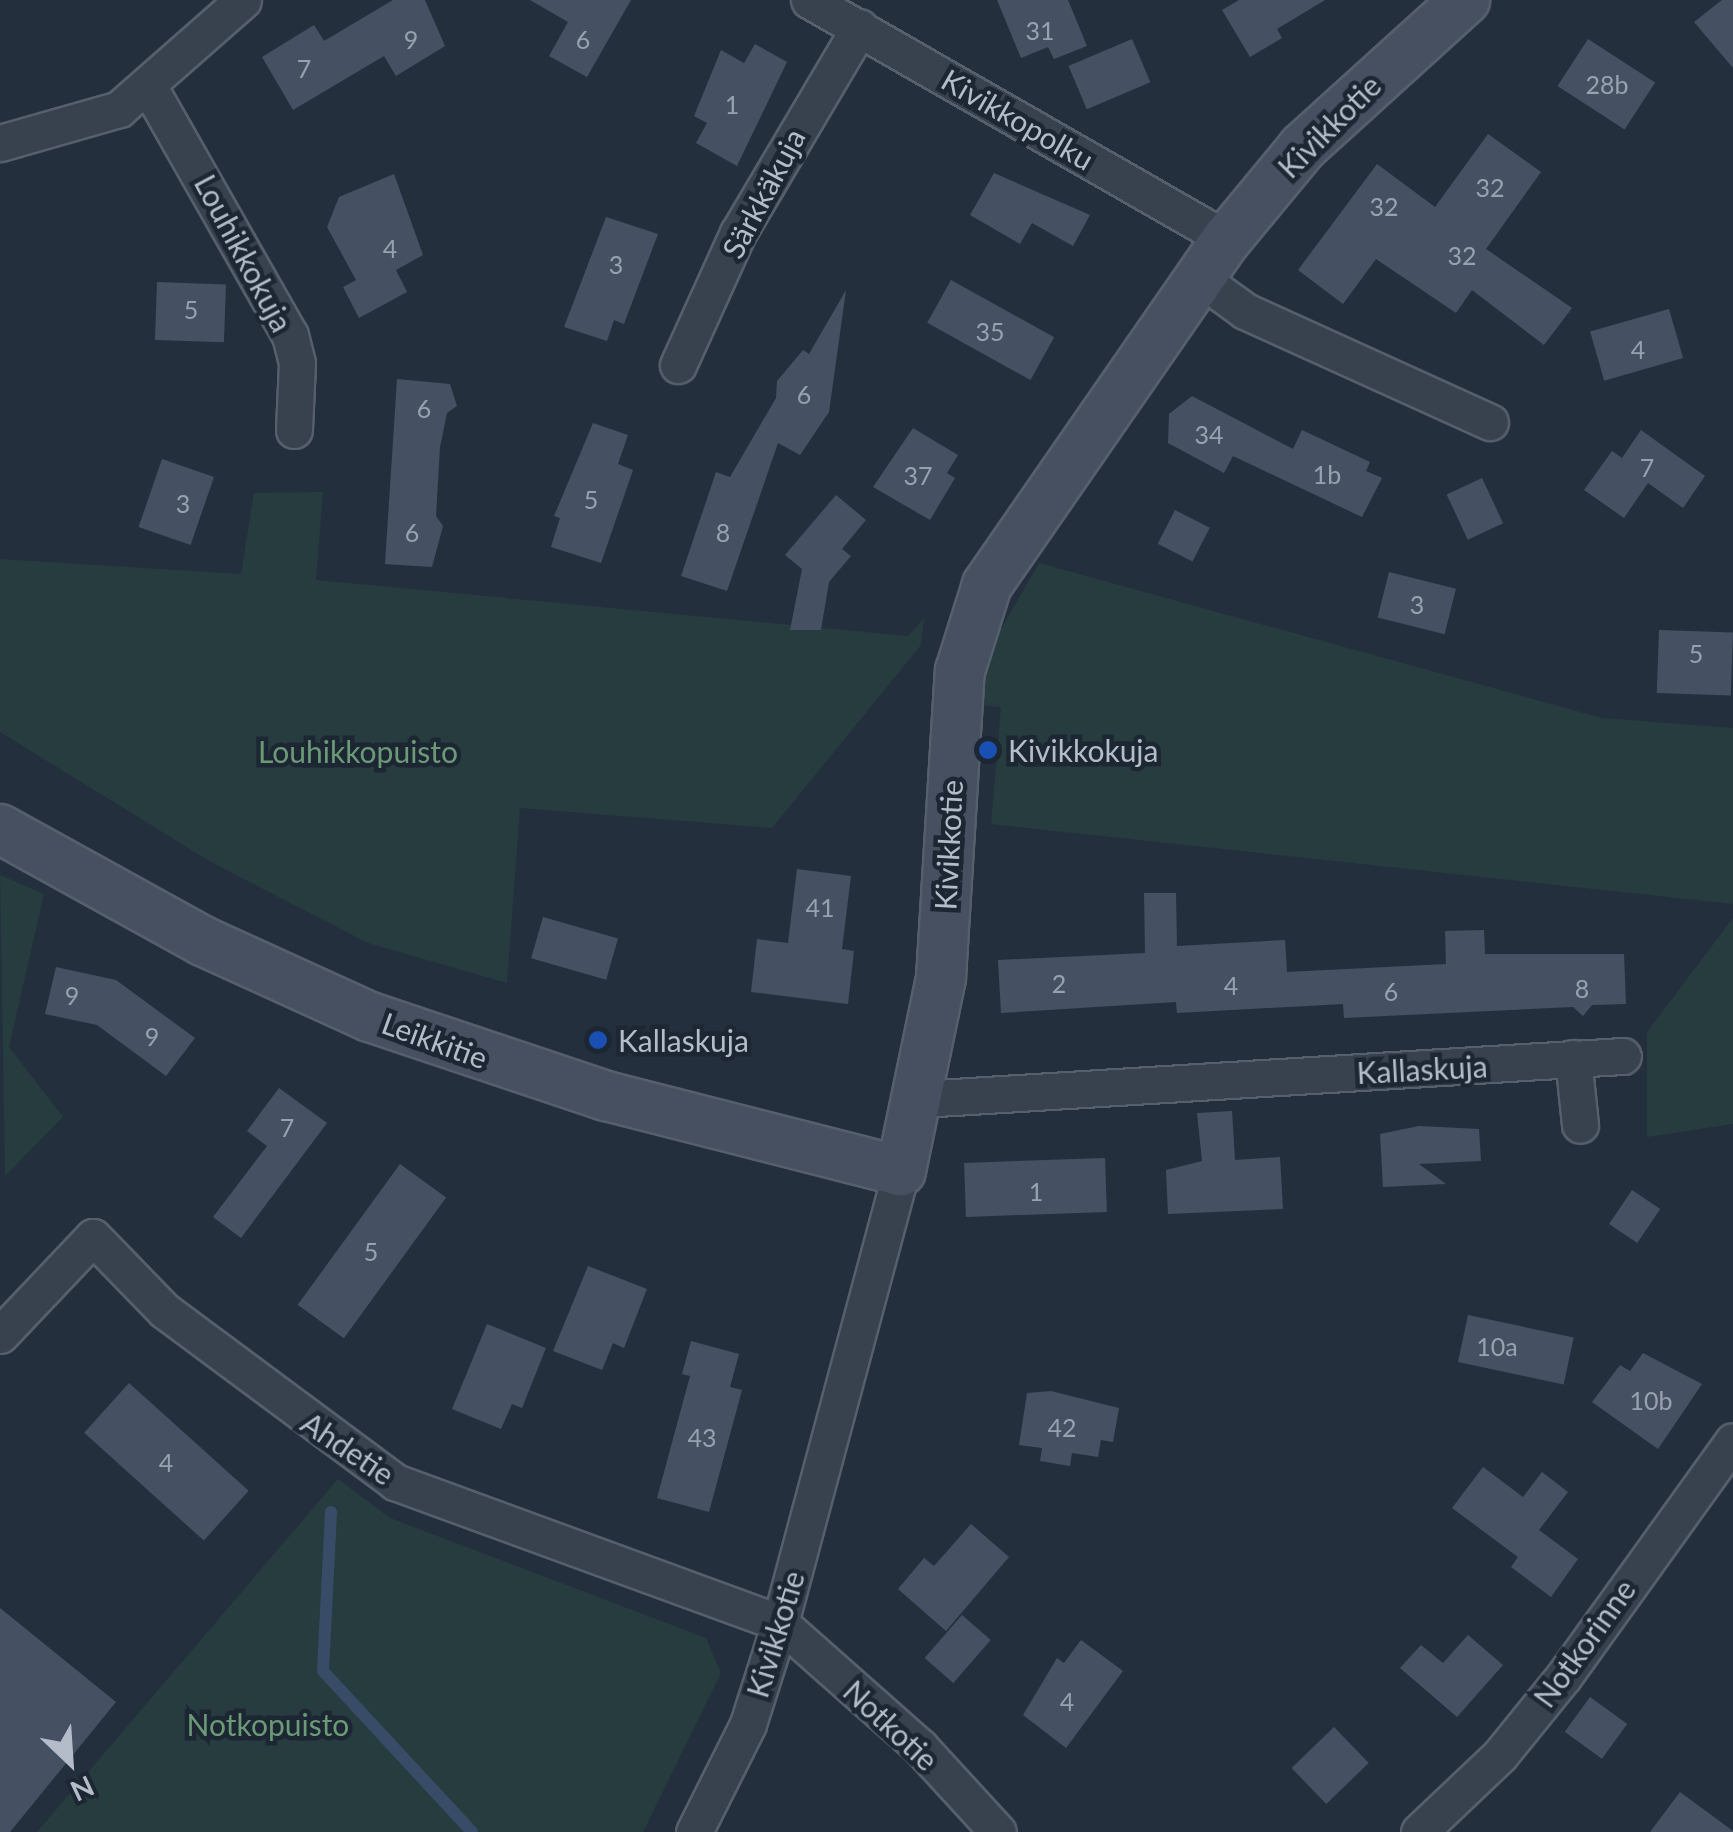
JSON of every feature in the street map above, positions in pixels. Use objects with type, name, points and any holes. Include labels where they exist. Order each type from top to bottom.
[{"type":"street","points":[[0,143],[81,124],[150,89],[243,0]]},
{"type":"street","name":"Kivikkopolku","points":[[809,0],[1227,239]]},
{"type":"street","name":"Kivikkotie","points":[[694,1832],[748,1724],[780,1623],[920,1099],[941,978],[967,628],[1028,522],[1227,239],[1302,147],[1465,0]]},
{"type":"street","name":"Särkkäkuja","points":[[678,365],[738,232],[860,27]]},
{"type":"street","name":"Louhikkokuja","points":[[150,89],[290,334],[298,363],[294,430]]},
{"type":"street","points":[[1201,280],[1245,311],[1490,422]]},
{"type":"street","name":"Leikkitie","points":[[0,828],[203,940],[387,1023],[606,1096],[901,1171]]},
{"type":"street","name":"Kallaskuja","points":[[920,1099],[1623,1056]]},
{"type":"street","points":[[1574,1058],[1580,1125]]},
{"type":"street","name":"Ahdetie","points":[[0,1335],[93,1237],[165,1312],[395,1482],[780,1623]]},
{"type":"street","name":"Notkorinne","points":[[1419,1832],[1500,1754],[1564,1676],[1733,1441]]},
{"type":"street","name":"Notkotie","points":[[780,1623],[920,1748],[998,1832]]},
{"type":"green space","name":"Louhikkopuisto","points":[[323,492],[316,580],[908,636],[924,618],[921,645],[772,828],[520,808],[507,983],[368,943],[211,862],[0,732],[0,559],[241,574],[254,493]]},
{"type":"green space","points":[[1039,563],[1602,718],[1733,728],[1733,904],[991,824],[1001,707],[980,705],[986,655]]},
{"type":"green space","points":[[0,875],[44,894],[9,1047],[63,1117],[5,1176]]},
{"type":"green space","points":[[1733,918],[1733,1124],[1647,1137],[1647,1032]]},
{"type":"green space","name":"Notkopuisto","points":[[338,1479],[390,1518],[706,1638],[721,1673],[643,1832],[37,1832]]},
{"type":"building","points":[[393,0],[425,0],[445,46],[396,76],[384,56],[293,110],[262,57],[314,25],[324,41]]},
{"type":"building","points":[[530,0],[631,0],[587,77],[549,56],[568,22]]},
{"type":"building","points":[[997,0],[1068,0],[1087,46],[1054,59],[1048,47],[1021,58]]},
{"type":"building","points":[[1239,0],[1325,0],[1277,29],[1282,38],[1250,57],[1222,10]]},
{"type":"building","points":[[1722,0],[1733,0],[1733,68],[1694,22]]},
{"type":"building","points":[[1132,39],[1150,82],[1087,109],[1068,66]]},
{"type":"building","points":[[1588,39],[1655,83],[1625,130],[1558,86]]},
{"type":"building","points":[[755,44],[787,62],[737,166],[696,143],[707,123],[694,116],[721,50],[744,63]]},
{"type":"building","points":[[1488,134],[1541,172],[1486,249],[1572,308],[1544,345],[1472,290],[1456,313],[1376,259],[1343,304],[1298,270],[1377,164],[1435,207]]},
{"type":"building","points":[[994,173],[1090,215],[1073,246],[1032,223],[1020,244],[970,215]]},
{"type":"building","points":[[394,174],[423,255],[396,270],[407,292],[359,318],[343,287],[356,280],[327,227],[339,197]]},
{"type":"building","points":[[606,217],[658,234],[624,324],[614,320],[607,341],[564,327]]},
{"type":"building","points":[[951,280],[1054,337],[1030,380],[927,323]]},
{"type":"building","points":[[157,282],[226,284],[224,342],[155,340]]},
{"type":"building","points":[[846,290],[829,412],[800,455],[778,443],[727,591],[681,576],[716,472],[730,477],[776,398],[777,381],[803,350],[809,354]]},
{"type":"building","points":[[1669,309],[1683,358],[1604,381],[1590,332]]},
{"type":"building","points":[[397,379],[450,384],[457,406],[447,413],[440,447],[436,516],[443,526],[432,567],[385,564]]},
{"type":"building","points":[[1192,396],[1293,449],[1302,430],[1370,462],[1366,471],[1382,478],[1362,517],[1233,456],[1224,473],[1168,443],[1169,414]]},
{"type":"building","points":[[593,423],[628,435],[618,464],[633,470],[601,563],[551,547],[560,518],[554,516]]},
{"type":"building","points":[[913,428],[958,455],[947,473],[955,478],[930,520],[873,487]]},
{"type":"building","points":[[1641,430],[1705,476],[1683,508],[1648,483],[1624,518],[1584,490],[1612,451],[1622,458]]},
{"type":"building","points":[[162,459],[214,477],[191,545],[139,527]]},
{"type":"building","points":[[1482,478],[1503,523],[1468,540],[1447,494]]},
{"type":"building","points":[[836,495],[866,520],[842,549],[851,556],[829,582],[821,630],[790,630],[802,569],[785,555]]},
{"type":"building","points":[[1175,510],[1210,528],[1192,562],[1158,544]]},
{"type":"building","points":[[1389,572],[1456,589],[1445,634],[1378,618]]},
{"type":"building","points":[[1659,630],[1733,633],[1731,696],[1657,693]]},
{"type":"building","points":[[797,869],[851,876],[842,949],[854,951],[848,1004],[751,992],[757,939],[788,943]]},
{"type":"building","points":[[1144,893],[1176,893],[1177,946],[1285,940],[1287,972],[1446,964],[1445,931],[1484,930],[1485,954],[1624,954],[1626,1004],[1592,1005],[1583,1016],[1573,1007],[1344,1018],[1343,1004],[1177,1013],[1176,1002],[1001,1013],[998,960],[1145,953]]},
{"type":"building","points":[[543,917],[618,938],[606,980],[531,958]]},
{"type":"building","points":[[56,967],[116,980],[195,1038],[166,1076],[97,1025],[45,1014]]},
{"type":"building","points":[[279,1088],[327,1123],[241,1238],[213,1217],[267,1146],[247,1131]]},
{"type":"building","points":[[1232,1111],[1235,1160],[1280,1157],[1283,1209],[1168,1214],[1166,1170],[1202,1161],[1197,1113]]},
{"type":"building","points":[[1419,1126],[1479,1129],[1481,1161],[1419,1164],[1446,1184],[1383,1187],[1380,1134]]},
{"type":"building","points":[[1105,1158],[1107,1212],[966,1217],[964,1163]]},
{"type":"building","points":[[400,1164],[446,1198],[344,1338],[298,1305]]},
{"type":"building","points":[[1632,1190],[1660,1209],[1637,1243],[1609,1224]]},
{"type":"building","points":[[588,1266],[647,1289],[624,1348],[613,1343],[602,1370],[553,1351]]},
{"type":"building","points":[[1468,1315],[1574,1337],[1564,1384],[1458,1362]]},
{"type":"building","points":[[487,1324],[546,1348],[522,1408],[512,1404],[501,1429],[452,1409]]},
{"type":"building","points":[[691,1341],[739,1354],[730,1387],[742,1390],[709,1512],[657,1498],[690,1376],[682,1374]]},
{"type":"building","points":[[1643,1353],[1702,1384],[1658,1449],[1592,1402],[1620,1365],[1630,1371]]},
{"type":"building","points":[[129,1383],[249,1491],[204,1541],[84,1433]]},
{"type":"building","points":[[1051,1391],[1119,1408],[1113,1442],[1101,1440],[1098,1457],[1072,1453],[1070,1466],[1040,1461],[1042,1448],[1019,1445],[1027,1393]]},
{"type":"building","points":[[1483,1467],[1523,1497],[1542,1472],[1568,1492],[1539,1530],[1578,1559],[1551,1597],[1511,1567],[1518,1557],[1452,1508]]},
{"type":"building","points":[[971,1524],[1009,1557],[946,1631],[898,1589],[924,1558],[934,1566]]},
{"type":"building","points":[[0,1608],[116,1702],[10,1832],[0,1832]]},
{"type":"building","points":[[962,1615],[991,1640],[953,1683],[925,1658]]},
{"type":"building","points":[[1468,1635],[1503,1665],[1457,1717],[1400,1668],[1421,1645],[1443,1663]]},
{"type":"building","points":[[1081,1640],[1123,1671],[1066,1748],[1023,1715],[1057,1658],[1064,1663]]},
{"type":"building","points":[[1590,1697],[1627,1724],[1602,1759],[1565,1732]]},
{"type":"building","points":[[1334,1727],[1369,1763],[1326,1804],[1292,1768]]},
{"type":"building","points":[[1680,1792],[1733,1831],[1733,1832],[1650,1832]]},
{"type":"waterway","points":[[331,1512],[323,1671],[472,1832]]},
{"type":"place","name":"Kivikkokuja","points":[[988,750]]},
{"type":"place","name":"Kallaskuja","points":[[598,1040]]}]
